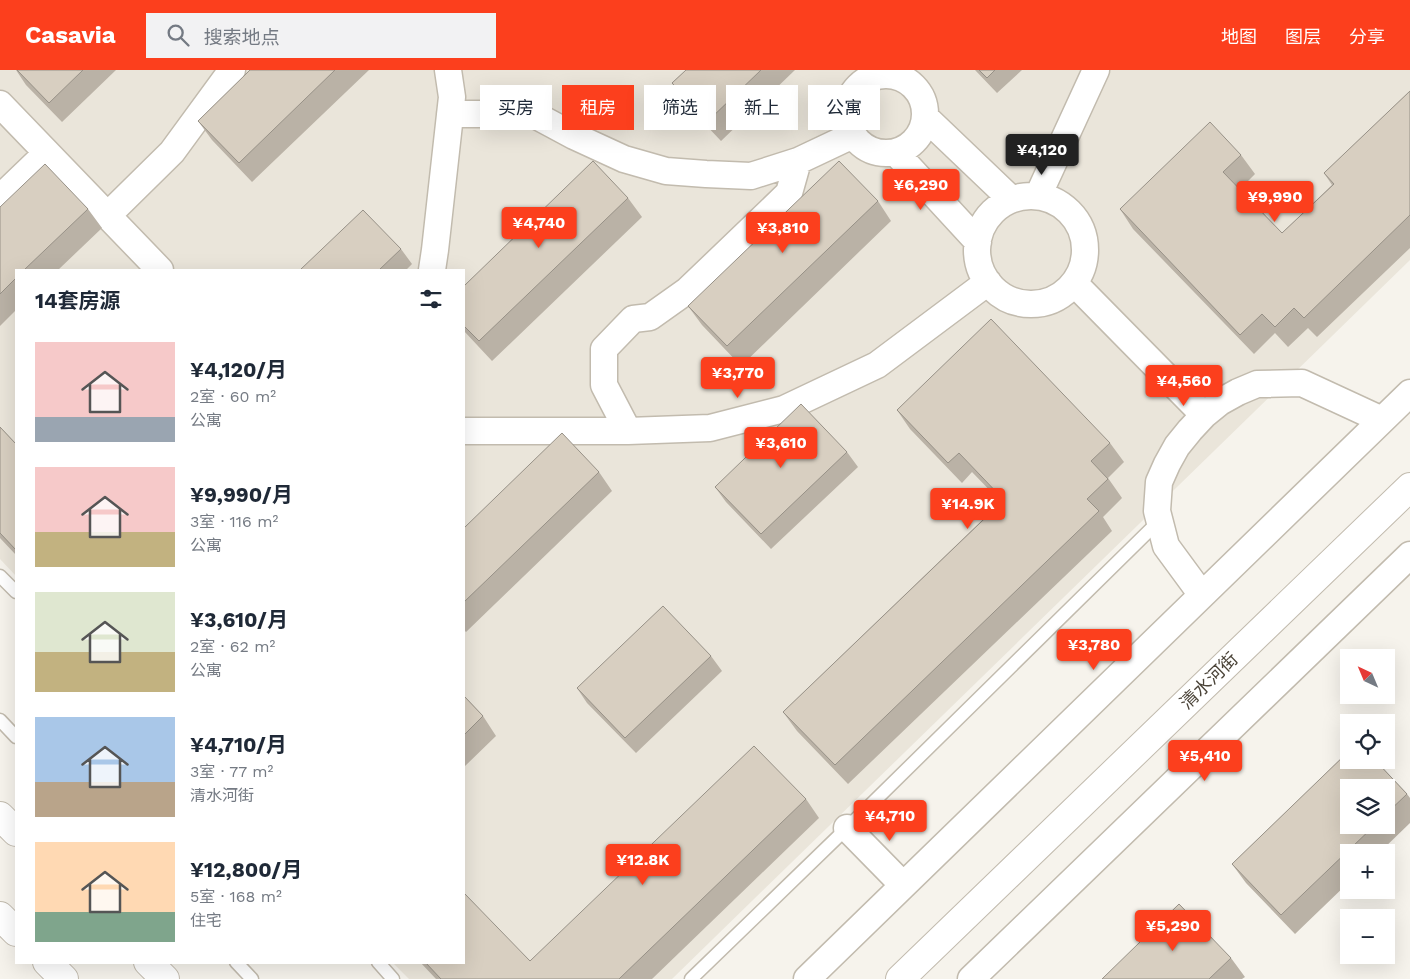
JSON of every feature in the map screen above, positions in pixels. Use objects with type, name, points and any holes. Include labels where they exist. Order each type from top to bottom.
[{"type":"street","points":[[106,216],[172,152],[232,70]]},
{"type":"street","points":[[432,269],[452,97],[448,70]]},
{"type":"street","points":[[1038,196],[1096,70]]},
{"type":"street","points":[[889,75],[901,78],[914,77],[925,105],[926,117],[923,129],[916,140],[907,148],[896,153],[883,154],[871,151],[861,145],[852,135],[848,124],[847,111],[856,89],[865,81],[877,76],[889,75]]},
{"type":"street","points":[[0,104],[159,269]]},
{"type":"street","points":[[450,114],[533,114],[574,136],[624,159],[666,171],[751,176],[798,161],[852,135]]},
{"type":"street","points":[[926,117],[1011,200]]},
{"type":"street","points":[[0,198],[46,153]]},
{"type":"street","points":[[896,153],[978,242]]},
{"type":"street","points":[[628,431],[604,384],[604,349],[633,319],[650,317],[688,290],[790,192],[798,161]]},
{"type":"street","points":[[1024,196],[1038,196],[1052,200],[1064,207],[1074,217],[1081,229],[1084,257],[1074,283],[1063,292],[1051,300],[1038,303],[1023,303],[1010,299],[998,292],[988,282],[979,263],[978,242],[988,216],[999,207],[1011,200],[1024,196]]},
{"type":"street","points":[[465,431],[628,431],[710,428],[784,409],[877,365],[988,282]]},
{"type":"street","points":[[1074,283],[1204,415]]},
{"type":"street","points":[[1202,595],[1166,546],[1157,511],[1159,482],[1178,446],[1204,415],[1220,402],[1257,384],[1302,384],[1382,420]]},
{"type":"street","points":[[807,979],[1410,393]]},
{"type":"street","name":"清水河街","points":[[900,979],[1410,486]]},
{"type":"street","points":[[971,979],[1410,554]]},
{"type":"street","points":[[0,816],[15,831]]},
{"type":"street","points":[[847,828],[903,885]]},
{"type":"street","points":[[0,916],[15,931]]},
{"type":"street","points":[[49,964],[64,979]]},
{"type":"street","points":[[150,964],[165,979]]},
{"type":"lane","points":[[690,979],[847,828],[1160,520]]},
{"type":"lane","points":[[0,576],[15,591]]},
{"type":"lane","points":[[0,720],[15,736]]},
{"type":"lane","points":[[238,964],[252,979]]},
{"type":"lane","points":[[380,964],[393,979]]},
{"type":"shaded area","points":[[0,70],[1410,70],[1410,260],[672,979],[409,979],[394,964],[465,964],[465,269],[15,269],[15,575],[0,559]]},
{"type":"building","points":[[17,70],[83,70],[49,103]]},
{"type":"building","points":[[250,70],[335,70],[239,163],[198,121]]},
{"type":"building","points":[[686,70],[761,70],[745,85],[726,85],[726,104],[716,113],[716,85],[674,85],[672,83]]},
{"type":"building","points":[[979,70],[995,70],[987,78]]},
{"type":"building","points":[[1410,91],[1410,215],[1304,318],[1294,308],[1275,327],[1262,314],[1240,335],[1120,209],[1210,122],[1241,155],[1223,172],[1282,233],[1334,184],[1324,173]]},
{"type":"building","points":[[593,161],[628,198],[479,341],[465,327],[465,285]]},
{"type":"building","points":[[839,161],[878,201],[727,346],[688,306]]},
{"type":"building","points":[[45,164],[88,209],[25,269],[15,269],[15,279],[0,294],[0,207]]},
{"type":"building","points":[[363,210],[401,249],[380,269],[301,269]]},
{"type":"building","points":[[991,319],[1110,443],[1091,461],[1108,479],[1087,499],[1099,511],[835,765],[783,712],[1004,500],[959,453],[948,463],[897,410]]},
{"type":"building","points":[[801,404],[847,452],[761,534],[715,487]]},
{"type":"building","points":[[0,427],[15,443],[15,549],[0,533]]},
{"type":"building","points":[[562,433],[599,472],[465,601],[465,527]]},
{"type":"building","points":[[663,606],[711,656],[625,738],[577,688]]},
{"type":"building","points":[[465,697],[483,716],[465,734]]},
{"type":"building","points":[[754,746],[806,799],[619,979],[441,979],[427,964],[465,964],[465,894],[530,961]]},
{"type":"building","points":[[1340,760],[1340,769],[1383,769],[1393,779],[1340,779],[1340,834],[1366,834],[1355,844],[1340,844],[1340,859],[1281,915],[1232,864]]},
{"type":"building","points":[[1395,781],[1407,794],[1395,805]]},
{"type":"building","points":[[1179,904],[1231,958],[1209,979],[1102,979]]}]
